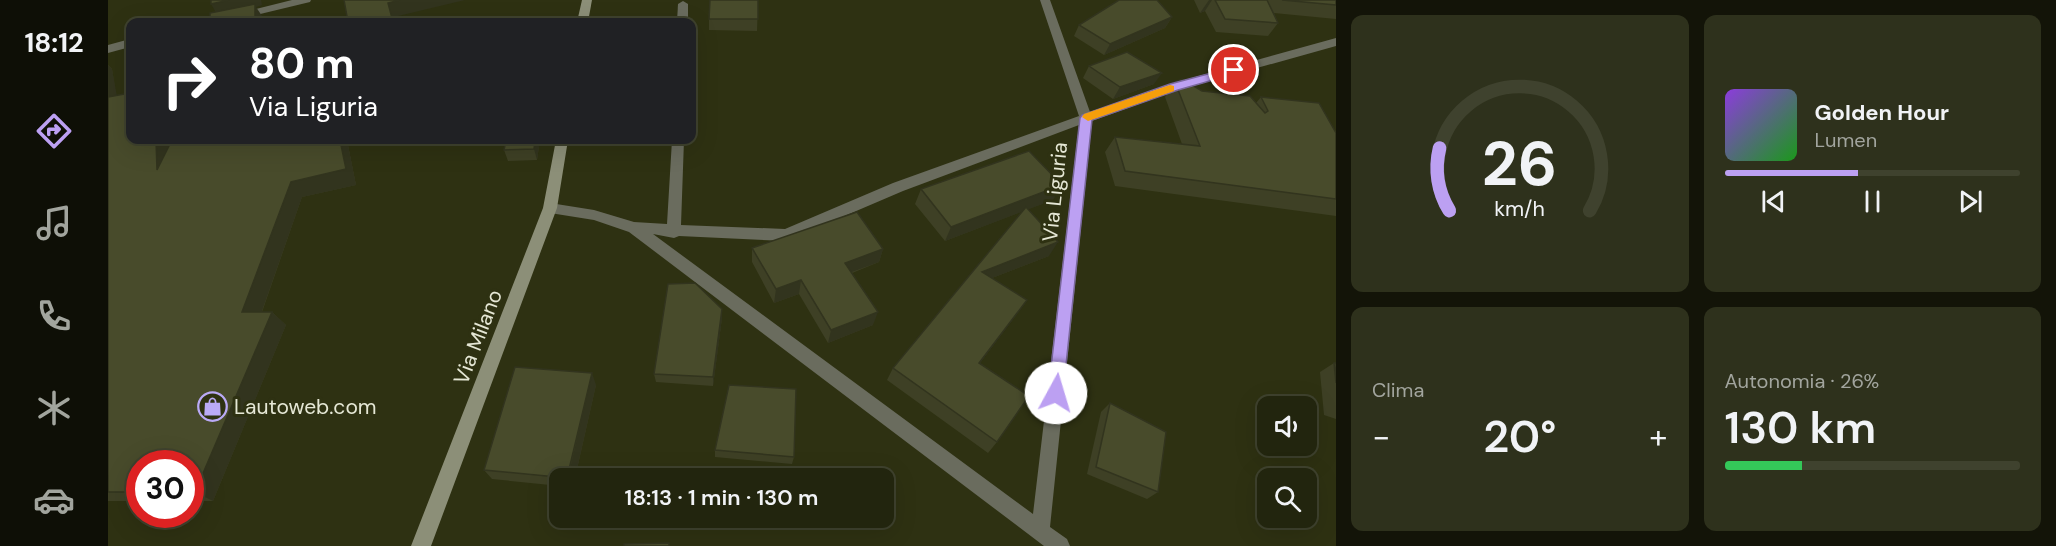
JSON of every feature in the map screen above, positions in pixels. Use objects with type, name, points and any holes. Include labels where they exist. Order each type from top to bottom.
[{"type":"main road","points":[[584,18],[587,0]]},
{"type":"main road","name":"Via Milano","points":[[421,546],[550,208],[561,144]]},
{"type":"street","points":[[232,18],[306,0]]},
{"type":"street","points":[[550,208],[594,215],[634,228],[674,232],[786,235],[898,187],[1086,118],[1045,0]]},
{"type":"street","points":[[682,18],[683,4]]},
{"type":"street","name":"Via Liguria","points":[[1040,531],[1086,118],[1174,87],[1336,42]]},
{"type":"street","points":[[108,49],[126,44]]},
{"type":"street","points":[[674,232],[678,144]]},
{"type":"street","points":[[634,228],[1060,546]]},
{"type":"building","points":[[211,0],[229,0],[211,4]]},
{"type":"building","points":[[344,0],[400,0],[388,3],[392,18],[347,18]]},
{"type":"building","points":[[710,0],[758,0],[758,19],[709,19]]},
{"type":"building","points":[[1119,0],[1157,0],[1172,17],[1110,44],[1079,25]]},
{"type":"building","points":[[1215,0],[1267,0],[1278,23],[1225,19]]},
{"type":"building","points":[[1282,0],[1336,0],[1336,5]]},
{"type":"building","points":[[255,4],[255,18],[210,18],[210,13]]},
{"type":"building","points":[[1127,52],[1162,73],[1120,87],[1089,66]]},
{"type":"building","points":[[1182,79],[1202,91],[1250,96],[1265,113],[1268,111],[1261,97],[1319,103],[1336,133],[1336,199],[1125,171],[1115,137],[1200,146],[1175,82]]},
{"type":"building","points":[[126,94],[126,144],[156,144],[157,170],[170,144],[341,144],[346,169],[291,182],[242,312],[272,312],[204,471],[204,450],[126,450],[126,492],[108,492],[108,97]]},
{"type":"building","points":[[505,144],[535,144],[534,149],[504,150]]},
{"type":"building","points":[[1029,151],[1062,185],[951,227],[921,189]]},
{"type":"building","points":[[1026,207],[1058,242],[982,272],[1027,300],[979,363],[1029,396],[997,442],[893,368]]},
{"type":"building","points":[[857,212],[883,249],[845,263],[878,312],[831,330],[801,280],[776,289],[752,248]]},
{"type":"building","points":[[695,283],[722,309],[713,377],[654,374],[668,284]]},
{"type":"building","points":[[515,367],[592,373],[569,468],[549,468],[549,476],[484,470]]},
{"type":"building","points":[[729,385],[796,389],[794,457],[715,450]]},
{"type":"building","points":[[1110,403],[1166,432],[1158,492],[1096,467]]},
{"type":"building","points":[[669,543],[669,546],[624,546],[624,544]]},
{"type":"slow traffic","points":[[1088,117],[1170,88]]},
{"type":"place","name":"Lautoweb.com","points":[[213,407]]},
{"type":"route","points":[[1056,393],[1086,118],[1174,87],[1234,70]]}]
